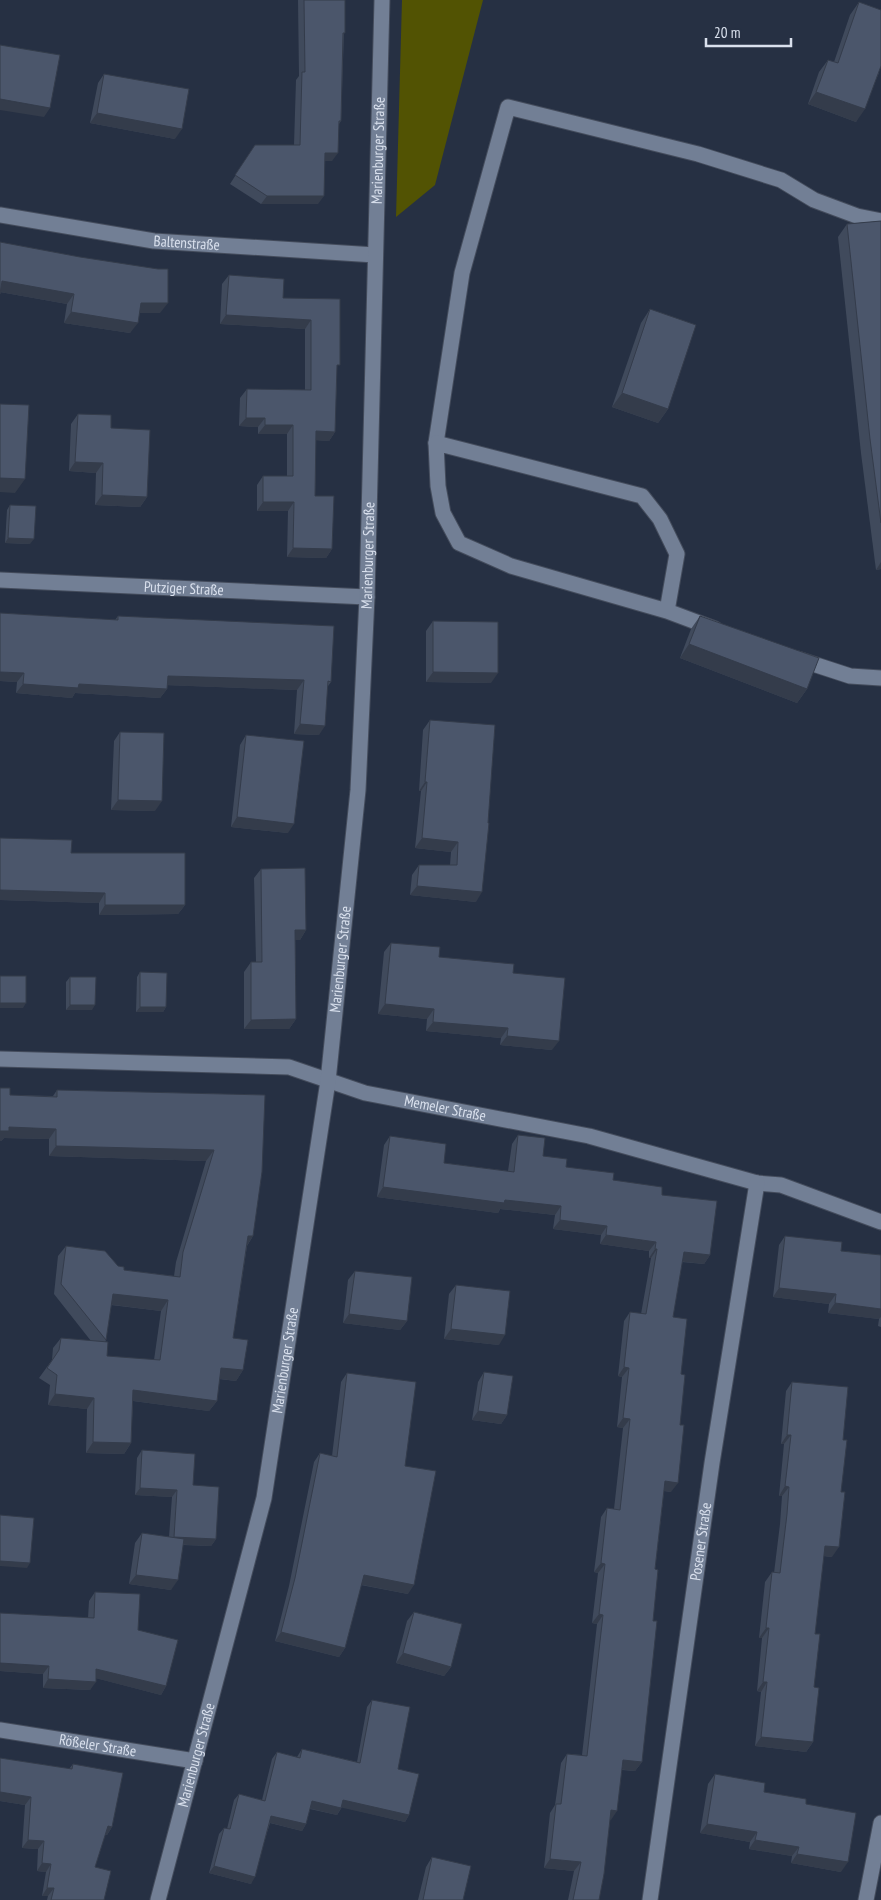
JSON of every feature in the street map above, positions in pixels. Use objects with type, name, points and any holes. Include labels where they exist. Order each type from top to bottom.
[{"type":"street","name":"Marienburger Straße","points":[[158,1900],[264,1498],[328,1081],[358,790],[367,597],[382,0]]},
{"type":"street","points":[[730,634],[666,612],[511,566],[459,543],[443,513],[438,486],[436,443],[462,274],[508,107],[698,154],[780,180],[814,200],[857,216],[881,221]]},
{"type":"street","name":"Baltenstraße","points":[[0,215],[154,242],[376,255]]},
{"type":"street","points":[[436,443],[642,496],[660,519],[677,554],[666,612]]},
{"type":"street","name":"Putziger Straße","points":[[0,580],[367,597]]},
{"type":"street","points":[[784,654],[850,676],[881,678]]},
{"type":"street","name":"Memeler Straße","points":[[0,1059],[289,1067],[365,1094],[589,1136],[757,1183],[781,1185],[881,1222]]},
{"type":"street","name":"Posener Straße","points":[[650,1900],[712,1463],[757,1183]]},
{"type":"street","name":"Rößeler Straße","points":[[0,1730],[195,1761]]},
{"type":"street","points":[[866,1900],[881,1823]]},
{"type":"shaded area","points":[[402,0],[483,0],[435,185],[396,217]]},
{"type":"building","points":[[304,0],[345,0],[341,121],[339,121],[338,153],[325,153],[324,196],[267,196],[235,175],[255,145],[300,145],[302,72],[305,72]]},
{"type":"building","points":[[859,2],[881,10],[881,66],[865,109],[816,92],[828,60],[838,63]]},
{"type":"building","points":[[0,45],[60,55],[50,108],[0,99]]},
{"type":"building","points":[[104,74],[189,89],[182,129],[97,113]]},
{"type":"building","points":[[881,221],[881,523],[847,224]]},
{"type":"building","points":[[0,242],[80,257],[168,269],[168,303],[141,303],[138,323],[71,312],[74,294],[2,281],[0,294]]},
{"type":"building","points":[[229,275],[284,279],[283,298],[340,299],[340,365],[337,365],[335,432],[316,431],[315,496],[334,496],[332,549],[293,548],[294,502],[263,502],[263,476],[293,476],[293,425],[265,425],[265,418],[246,418],[247,389],[311,390],[311,320],[226,315]]},
{"type":"building","points":[[650,309],[696,325],[668,409],[622,393]]},
{"type":"building","points":[[0,404],[29,405],[25,479],[0,478]]},
{"type":"building","points":[[78,414],[111,415],[111,428],[150,430],[147,497],[102,495],[103,463],[75,462]]},
{"type":"building","points":[[10,505],[36,506],[34,539],[8,538]]},
{"type":"building","points":[[0,613],[118,620],[118,616],[334,626],[331,682],[328,681],[325,726],[300,724],[304,680],[168,676],[167,689],[79,684],[78,688],[23,684],[24,673],[0,672]]},
{"type":"building","points":[[700,616],[819,658],[807,689],[689,644]]},
{"type":"building","points":[[433,621],[498,622],[498,673],[433,672]]},
{"type":"building","points":[[430,720],[495,725],[489,823],[482,892],[417,886],[419,865],[457,865],[458,842],[422,838]]},
{"type":"building","points":[[120,732],[164,733],[162,801],[118,800]]},
{"type":"building","points":[[246,735],[304,741],[294,824],[237,817]]},
{"type":"building","points":[[0,838],[72,840],[71,853],[185,853],[185,905],[105,905],[105,893],[0,890]]},
{"type":"building","points":[[305,868],[306,930],[295,930],[296,1019],[251,1020],[251,962],[262,962],[261,869]]},
{"type":"building","points":[[391,943],[440,947],[439,957],[514,964],[513,973],[565,978],[559,1041],[507,1036],[508,1028],[433,1022],[434,1009],[385,1004]]},
{"type":"building","points":[[140,972],[167,973],[166,1007],[140,1007]]},
{"type":"building","points":[[0,976],[26,976],[26,1003],[0,1003]]},
{"type":"building","points":[[70,977],[96,977],[95,1005],[70,1005]]},
{"type":"building","points":[[0,1088],[10,1088],[10,1095],[57,1097],[57,1090],[265,1095],[262,1172],[253,1236],[248,1236],[233,1338],[248,1340],[243,1370],[221,1368],[217,1401],[133,1390],[131,1443],[93,1442],[94,1398],[55,1394],[57,1375],[47,1368],[59,1350],[61,1338],[108,1342],[107,1356],[160,1360],[168,1300],[113,1294],[106,1340],[61,1284],[66,1246],[105,1251],[118,1266],[124,1267],[124,1270],[180,1277],[183,1252],[214,1150],[56,1146],[56,1129],[9,1127],[9,1131],[0,1131]]},
{"type":"building","points":[[518,1135],[545,1138],[543,1156],[567,1159],[566,1167],[614,1173],[613,1180],[662,1187],[662,1195],[717,1201],[710,1255],[684,1252],[673,1317],[687,1319],[681,1374],[685,1375],[680,1425],[684,1425],[678,1483],[665,1481],[655,1569],[658,1570],[653,1621],[657,1621],[642,1762],[623,1760],[617,1811],[611,1810],[604,1874],[599,1900],[573,1900],[581,1862],[550,1859],[556,1804],[561,1804],[567,1754],[587,1756],[603,1615],[599,1614],[605,1564],[601,1563],[607,1508],[620,1510],[630,1419],[623,1418],[629,1368],[624,1367],[630,1312],[646,1314],[657,1249],[655,1249],[656,1242],[606,1235],[607,1226],[560,1220],[561,1206],[505,1200],[504,1203],[383,1187],[390,1136],[446,1144],[444,1163],[514,1172]]},
{"type":"building","points":[[785,1236],[842,1242],[841,1251],[881,1255],[881,1309],[835,1303],[836,1294],[779,1288]]},
{"type":"building","points":[[355,1271],[412,1277],[407,1321],[349,1314]]},
{"type":"building","points":[[456,1285],[510,1291],[505,1335],[451,1329]]},
{"type":"building","points":[[484,1372],[513,1376],[507,1415],[478,1411]]},
{"type":"building","points":[[347,1373],[416,1382],[405,1466],[436,1471],[414,1585],[364,1575],[345,1648],[281,1632],[295,1578],[320,1453],[337,1457]]},
{"type":"building","points":[[792,1382],[848,1387],[843,1440],[847,1440],[841,1492],[845,1492],[839,1547],[825,1546],[815,1634],[820,1634],[814,1687],[819,1688],[813,1742],[761,1737],[767,1682],[763,1682],[769,1628],[766,1628],[772,1572],[780,1573],[787,1514],[789,1487],[785,1486],[791,1435],[787,1435]]},
{"type":"building","points":[[142,1450],[195,1454],[193,1485],[219,1487],[216,1539],[174,1537],[177,1490],[140,1488]]},
{"type":"building","points":[[0,1515],[34,1518],[30,1563],[0,1561]]},
{"type":"building","points":[[142,1533],[184,1539],[178,1580],[136,1575]]},
{"type":"building","points":[[95,1592],[140,1594],[138,1630],[178,1640],[166,1686],[96,1669],[96,1682],[48,1679],[49,1666],[0,1663],[0,1613],[94,1618]]},
{"type":"building","points":[[414,1612],[462,1624],[451,1667],[403,1653]]},
{"type":"building","points":[[372,1700],[410,1707],[398,1769],[419,1774],[409,1815],[343,1800],[341,1808],[312,1801],[306,1824],[271,1816],[255,1877],[214,1866],[224,1828],[230,1829],[239,1794],[265,1801],[277,1752],[300,1758],[302,1749],[360,1763]]},
{"type":"building","points":[[0,1758],[72,1769],[73,1764],[123,1773],[112,1827],[108,1826],[95,1867],[111,1871],[104,1900],[51,1900],[54,1888],[47,1888],[51,1864],[42,1863],[44,1841],[28,1840],[31,1797],[0,1792]]},
{"type":"building","points":[[715,1774],[765,1783],[764,1792],[806,1799],[806,1804],[856,1813],[848,1862],[797,1854],[799,1847],[755,1840],[757,1832],[707,1824]]},
{"type":"building","points":[[432,1857],[471,1866],[463,1900],[423,1900]]}]
